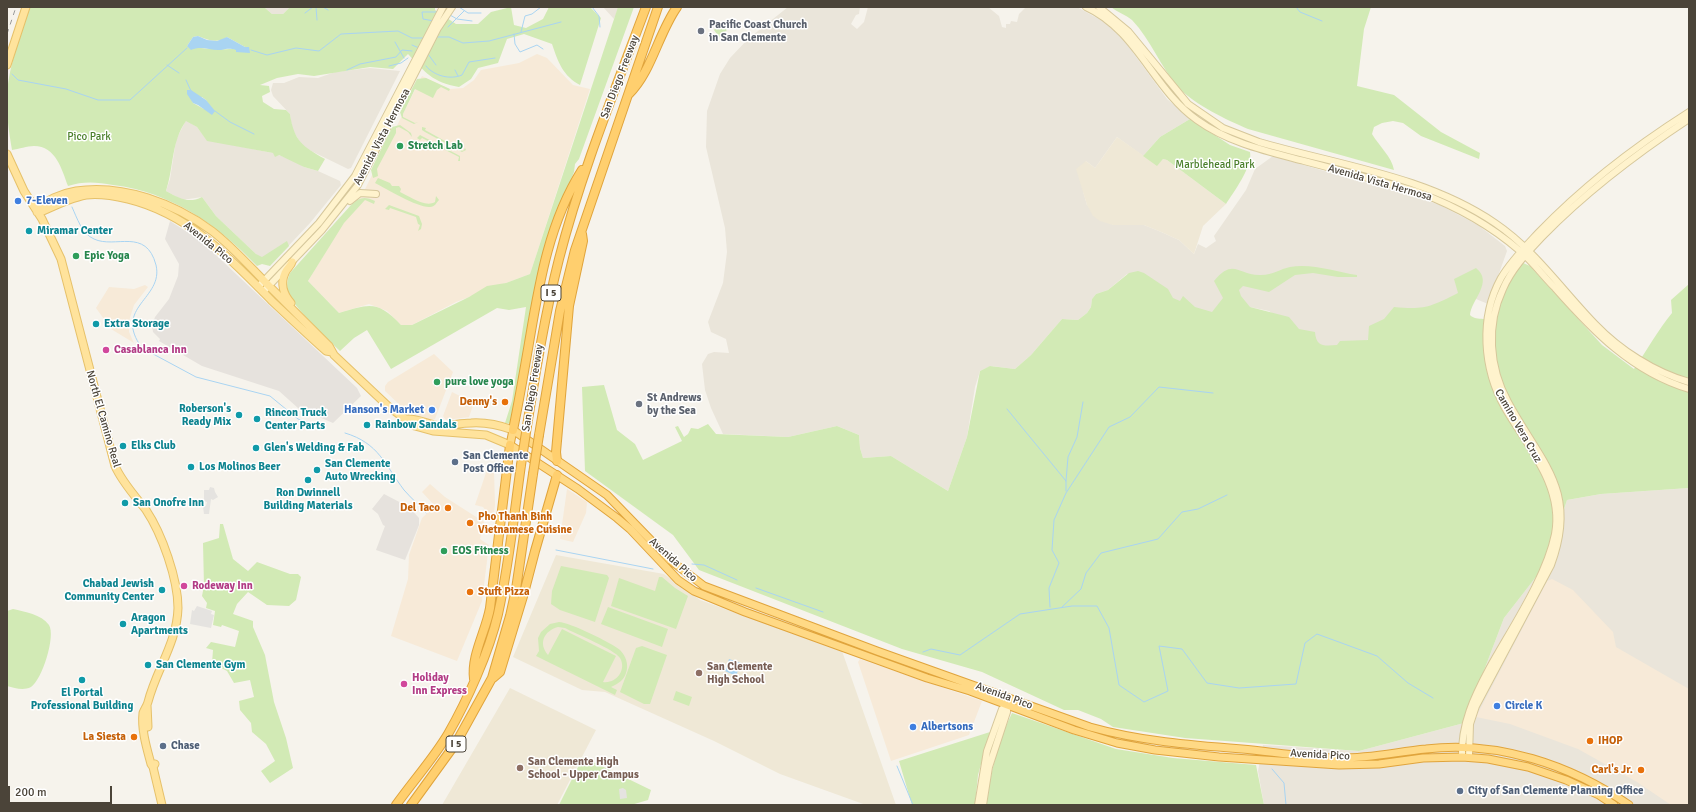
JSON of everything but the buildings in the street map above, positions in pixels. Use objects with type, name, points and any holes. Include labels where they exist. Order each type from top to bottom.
[{"type":"highway","points":[[634,39],[642,7]]},
{"type":"highway","name":"San Diego Freeway","points":[[396,804],[448,735],[474,680],[497,616],[507,568],[538,354],[552,286],[587,163],[646,7]]},
{"type":"highway","name":"San Diego Freeway","points":[[412,805],[456,743],[492,678],[516,588],[539,435],[560,311],[575,250],[658,7]]},
{"type":"highway","points":[[627,96],[638,84],[668,20],[677,7]]},
{"type":"highway","points":[[474,680],[474,663],[487,624],[489,613],[510,445],[514,430],[538,288],[549,242],[574,183],[587,163]]},
{"type":"highway","points":[[492,678],[500,672],[557,475],[556,452],[569,306],[583,241],[582,229]]},
{"type":"highway","name":"Avenida Pico","points":[[514,430],[602,491],[618,505],[620,511],[637,525],[670,560],[699,582],[850,641],[934,671],[1110,741],[1155,750],[1219,757],[1339,765],[1379,764],[1424,758],[1465,757],[1509,763],[1550,774],[1599,795],[1614,805]]},
{"type":"highway","name":"Avenida Pico","points":[[510,445],[557,475],[617,518],[634,533],[678,580],[694,591],[738,609],[927,678],[1008,701],[1120,736],[1154,742],[1336,758],[1378,756],[1427,748],[1465,748],[1525,757],[1558,767],[1594,783],[1629,805]]},
{"type":"highway","points":[[597,504],[603,503],[613,510],[620,511]]},
{"type":"highway","points":[[617,518],[622,517],[629,524],[637,525]]},
{"type":"highway","points":[[694,591],[699,582]]},
{"type":"highway","points":[[927,678],[934,671]]},
{"type":"main road","points":[[7,65],[26,7]]},
{"type":"main road","name":"Avenida Vista Hermosa","points":[[260,289],[319,223],[354,176],[412,63],[443,7]]},
{"type":"main road","name":"Avenida Vista Hermosa","points":[[266,283],[292,262],[331,220],[364,175],[418,68],[452,7]]},
{"type":"main road","name":"Avenida Vista Hermosa","points":[[1086,7],[1114,25],[1173,98],[1196,120],[1219,134],[1251,147],[1418,192],[1446,203],[1477,219],[1523,254],[1591,329],[1611,347],[1653,375],[1689,389]]},
{"type":"main road","name":"Avenida Vista Hermosa","points":[[1099,7],[1128,30],[1188,104],[1211,122],[1233,134],[1421,186],[1450,197],[1497,224],[1528,248],[1595,324],[1614,342],[1656,369],[1689,382]]},
{"type":"main road","name":"Camino Vera Cruz","points":[[1465,757],[1465,748],[1470,724],[1476,706],[1552,565],[1561,529],[1560,504],[1553,477],[1546,463],[1508,403],[1500,386],[1492,349],[1494,318],[1502,290],[1523,254],[1561,210],[1612,165],[1654,134],[1689,112]]},
{"type":"main road","name":"Camino Vera Cruz","points":[[1528,248],[1600,183],[1656,141],[1689,119]]},
{"type":"main road","name":"North El Camino Real","points":[[7,154],[24,191],[37,212],[61,259],[114,466],[152,521],[163,542],[170,566],[178,606],[176,623],[170,650],[154,681],[147,705],[143,712],[144,732],[162,805]]},
{"type":"main road","name":"Avenida Pico","points":[[37,212],[42,205],[62,194],[87,189],[115,190],[147,198],[184,213],[212,231],[329,346],[332,352],[395,412],[415,426],[428,430],[486,435],[510,445]]},
{"type":"main road","points":[[331,220],[337,217],[355,196],[360,193],[376,194]]},
{"type":"main road","name":"Avenida Pico","points":[[37,212],[41,212],[64,201],[87,195],[113,196],[152,206],[177,218],[202,235],[326,351],[332,352]]},
{"type":"main road","points":[[292,262],[283,280],[284,291],[287,298],[305,318],[306,324]]},
{"type":"main road","name":"Avenida Pico","points":[[407,419],[412,418],[436,425],[483,423],[498,425],[514,430]]},
{"type":"main road","points":[[978,805],[987,752],[1002,709],[1008,701]]},
{"type":"main road","points":[[983,805],[989,767],[1007,712],[1008,701]]},
{"type":"shaded area","points":[[264,7],[290,7],[283,14],[272,14]]},
{"type":"shaded area","points":[[603,7],[619,7],[614,19]]},
{"type":"shaded area","points":[[788,7],[860,7],[859,14],[856,15],[851,24],[857,29],[864,22],[868,7],[988,7],[999,16],[1002,27],[1006,28],[1006,24],[1010,24],[1011,21],[1017,22],[1019,14],[1026,7],[1077,7],[1106,23],[1123,39],[1167,99],[1190,119],[1160,137],[1143,156],[1117,137],[1095,168],[1086,161],[1083,191],[1087,205],[1113,225],[1144,225],[1179,240],[1194,254],[1198,244],[1206,248],[1216,241],[1214,236],[1246,190],[1255,169],[1273,156],[1355,180],[1390,188],[1440,205],[1478,225],[1505,246],[1507,251],[1488,304],[1476,299],[1327,355],[1269,311],[1250,307],[1212,322],[1127,274],[1108,290],[1096,294],[1092,299],[1091,307],[1087,313],[1078,320],[1062,319],[1031,355],[1015,369],[991,366],[980,371],[975,387],[967,437],[948,491],[891,456],[863,458],[860,448],[859,435],[837,426],[788,437],[723,434],[711,408],[705,390],[702,364],[708,354],[714,352],[729,353],[726,339],[711,332],[708,322],[723,283],[727,252],[725,228],[706,147],[707,111],[720,74],[730,58],[748,39]]},
{"type":"shaded area","points":[[537,54],[547,58],[573,85],[590,89],[530,274],[456,302],[412,325],[401,325],[387,311],[369,304],[339,313],[308,281],[356,200],[362,195],[422,76],[450,89],[463,88],[474,80],[481,70],[519,63]]},
{"type":"shaded area","points":[[370,68],[400,71],[351,168],[348,169],[303,147],[292,129],[290,114],[273,96],[271,90],[273,83],[284,83],[299,77],[318,78],[335,72]]},
{"type":"shaded area","points":[[186,120],[197,127],[207,140],[273,153],[340,181],[341,185],[310,223],[278,257],[260,258],[216,216],[202,197],[182,200],[166,191],[170,179],[176,140]]},
{"type":"shaded area","points":[[1117,137],[1157,165],[1163,159],[1167,160],[1226,204],[1203,226],[1194,254],[1179,240],[1144,225],[1113,225],[1100,221],[1093,216],[1087,205],[1076,169],[1086,161],[1095,168]]},
{"type":"shaded area","points":[[170,221],[201,241],[357,388],[361,396],[333,423],[298,408],[279,391],[202,366],[159,341],[160,339],[153,332],[152,325],[155,317],[169,299],[178,276],[179,264],[165,239]]},
{"type":"shaded area","points":[[145,285],[148,287],[134,305],[129,321],[129,332],[134,343],[111,329],[96,308],[109,287],[134,289]]},
{"type":"shaded area","points":[[434,354],[453,372],[435,419],[433,420],[415,415],[403,408],[385,391],[385,386],[388,382]]},
{"type":"shaded area","points":[[452,392],[474,403],[469,417],[446,420],[443,416]]},
{"type":"shaded area","points":[[487,470],[494,470],[495,505],[493,520],[484,519],[486,511],[483,507],[475,505]]},
{"type":"shaded area","points":[[430,484],[445,497],[484,522],[480,539],[489,545],[482,601],[457,661],[391,636],[408,579],[409,555],[422,518],[435,506],[422,492]]},
{"type":"shaded area","points":[[210,487],[214,488],[218,497],[213,500],[211,499],[209,514],[204,514],[203,507],[206,506],[207,502],[204,501],[204,490],[209,490]]},
{"type":"shaded area","points":[[1689,488],[1689,805],[1264,805],[1258,771],[1263,745],[1359,751],[1464,723],[1504,618],[1546,564],[1567,500],[1601,494]]},
{"type":"shaded area","points":[[567,489],[587,502],[586,513],[573,542],[560,539]]},
{"type":"shaded area","points":[[384,494],[409,507],[419,518],[419,525],[405,560],[376,550],[385,526],[383,525],[378,514],[372,509]]},
{"type":"shaded area","name":"San Clemente High School","points":[[556,555],[664,574],[700,600],[842,651],[896,805],[866,805],[780,774],[714,741],[605,692],[582,690],[513,657]]},
{"type":"shaded area","points":[[1552,579],[1573,590],[1613,632],[1616,647],[1689,689],[1689,805],[1671,805],[1637,782],[1578,749],[1510,724],[1476,717],[1547,581]]},
{"type":"shaded area","points":[[197,606],[212,611],[211,614],[214,615],[211,628],[190,624],[192,610],[194,611]]},
{"type":"shaded area","points":[[860,659],[982,701],[969,735],[891,761],[858,662]]},
{"type":"shaded area","name":"San Clemente High School - Upper Campus","points":[[510,688],[596,730],[557,805],[442,805]]},
{"type":"shaded area","points":[[623,788],[626,790],[627,798],[620,799],[619,789]]},
{"type":"green space","name":"Pico Park","points":[[29,7],[264,7],[272,14],[283,14],[290,7],[435,7],[435,10],[456,24],[478,24],[491,12],[511,7],[514,25],[526,28],[543,19],[549,7],[590,7],[601,18],[580,85],[565,73],[552,44],[524,34],[507,39],[498,63],[478,68],[471,79],[459,87],[442,82],[430,76],[408,54],[393,69],[370,67],[314,76],[298,74],[277,78],[260,85],[269,86],[270,92],[262,96],[263,102],[274,109],[286,110],[290,114],[294,131],[300,142],[325,159],[318,171],[304,167],[279,155],[275,157],[273,153],[207,141],[197,127],[186,121],[181,129],[175,146],[166,191],[179,198],[188,200],[202,197],[216,216],[256,254],[262,257],[287,241],[289,246],[270,266],[262,264],[257,266],[210,224],[174,203],[134,189],[107,184],[85,183],[68,186],[57,160],[48,150],[42,147],[29,146],[12,150],[7,115],[8,83]],"holes":[[[198,36],[216,41],[227,37],[245,47],[216,49],[187,46],[193,37]],[[202,97],[208,104],[204,109],[193,103],[192,100]]]},
{"type":"green space","points":[[618,7],[634,7],[579,159],[575,164],[574,172],[546,242],[511,424],[505,423],[512,401],[526,307],[509,310],[497,308],[391,369],[367,330],[354,338],[340,351],[297,307],[287,289],[288,281],[290,273],[351,205],[359,199],[368,198],[375,201],[374,204],[365,200],[344,223],[308,281],[339,313],[366,306],[373,306],[386,311],[401,325],[412,325],[469,297],[487,286],[506,283],[530,274]]},
{"type":"green space","points":[[1111,7],[1371,7],[1364,29],[1357,86],[1394,95],[1441,132],[1480,153],[1479,159],[1421,136],[1403,123],[1393,121],[1382,123],[1374,127],[1372,134],[1388,156],[1394,170],[1248,129],[1212,112],[1179,88],[1139,28],[1130,18]]},
{"type":"green space","points":[[720,23],[727,30],[719,37],[714,30]]},
{"type":"green space","points":[[426,78],[450,89],[449,91],[441,87],[437,90],[433,98],[415,89],[403,114],[403,117],[415,123],[418,122],[414,124],[402,118],[400,112],[417,79]]},
{"type":"green space","name":"Marblehead Park","points":[[1190,119],[1230,145],[1250,152],[1246,172],[1226,204],[1167,160],[1163,159],[1157,166],[1143,156],[1160,137]]},
{"type":"green space","points":[[400,125],[411,133],[412,137],[408,132],[399,127],[396,128],[396,133],[377,169],[378,176],[373,178],[371,170],[392,127]]},
{"type":"green space","points":[[422,127],[463,151],[465,148],[466,150],[462,152],[425,132],[422,130]]},
{"type":"green space","points":[[420,135],[460,156],[460,161],[458,161],[459,157],[422,138],[420,140],[417,138]]},
{"type":"green space","points":[[378,178],[390,183],[392,186],[399,186],[401,189],[400,192],[422,203],[427,204],[435,202],[436,196],[439,200],[432,207],[418,205],[375,183]]},
{"type":"green space","points":[[389,205],[419,216],[422,224],[421,229],[418,231],[420,225],[418,224],[416,217],[390,208],[389,210],[385,209]]},
{"type":"green space","points":[[1521,262],[1530,266],[1602,345],[1634,369],[1672,313],[1671,300],[1689,284],[1689,488],[1601,494],[1567,500],[1546,564],[1504,618],[1464,723],[1359,751],[1185,738],[1113,727],[1101,719],[1078,710],[1064,710],[982,672],[902,649],[699,570],[673,535],[585,471],[582,387],[604,385],[617,430],[635,444],[643,460],[682,441],[675,427],[678,426],[684,437],[688,434],[691,428],[698,429],[708,424],[716,434],[788,437],[837,426],[859,435],[860,448],[863,458],[891,456],[948,491],[967,437],[980,371],[990,366],[1015,369],[1031,355],[1062,319],[1078,320],[1087,313],[1091,307],[1092,299],[1096,294],[1108,290],[1129,273],[1138,271],[1144,273],[1168,289],[1173,298],[1180,301],[1183,296],[1195,307],[1212,312],[1223,298],[1214,281],[1227,270],[1236,269],[1253,275],[1261,275],[1290,267],[1307,266],[1357,275],[1357,277],[1338,277],[1313,273],[1295,275],[1269,292],[1243,286],[1239,290],[1241,296],[1250,307],[1289,317],[1299,329],[1315,332],[1319,343],[1328,346],[1337,345],[1340,341],[1368,340],[1369,326],[1384,319],[1394,307],[1420,308],[1441,302],[1458,293],[1454,279],[1476,268],[1481,273],[1483,279],[1480,291],[1471,309],[1470,315],[1478,319],[1495,319],[1506,286]]},
{"type":"green space","points":[[220,524],[223,524],[233,559],[248,571],[257,562],[290,574],[298,574],[301,577],[296,600],[289,606],[267,605],[248,592],[237,604],[233,614],[253,621],[253,627],[265,655],[274,702],[286,738],[293,768],[270,783],[261,771],[275,761],[266,744],[252,732],[251,723],[240,710],[239,701],[254,697],[250,680],[234,683],[227,671],[212,663],[213,650],[206,648],[211,642],[235,647],[239,631],[222,625],[221,627],[213,625],[215,611],[206,608],[207,603],[202,596],[204,586],[203,543],[219,538]]},
{"type":"green space","points":[[561,566],[607,575],[609,578],[595,622],[560,610],[551,604],[552,591]]},
{"type":"green space","points":[[659,577],[662,577],[675,588],[688,596],[676,629],[611,606],[619,578],[655,591]]},
{"type":"green space","points":[[608,607],[668,629],[662,647],[601,624]]},
{"type":"green space","points":[[13,609],[42,618],[49,625],[51,631],[47,658],[39,676],[31,687],[25,689],[7,686],[7,611]]},
{"type":"green space","points":[[559,622],[572,625],[600,638],[620,650],[624,655],[627,670],[622,680],[611,687],[617,690],[615,695],[536,656],[539,651],[538,638],[541,632],[550,624]],"holes":[[[558,627],[565,628],[603,646],[616,654],[622,663],[619,675],[612,681],[603,682],[616,656],[562,629],[548,655],[543,646],[546,634]]]},
{"type":"green space","points":[[642,646],[667,655],[650,704],[644,704],[620,692],[636,648]]},
{"type":"green space","points":[[676,691],[692,697],[689,706],[673,700]]},
{"type":"green space","points":[[1012,713],[1116,749],[1173,758],[1256,765],[1264,805],[986,805],[995,758],[1002,735]]},
{"type":"green space","points":[[990,732],[978,775],[975,805],[912,805],[899,761]]},
{"type":"green space","points":[[583,757],[651,790],[648,800],[631,805],[559,805]]},
{"type":"water","points":[[198,36],[207,40],[217,41],[227,37],[245,47],[249,47],[250,53],[236,52],[236,50],[230,49],[217,50],[199,48],[191,50],[187,46],[193,37]]},
{"type":"water","points":[[187,90],[191,90],[206,100],[215,111],[212,115],[193,103],[187,94]]},
{"type":"water","points":[[729,659],[741,663],[736,676],[725,671]]},
{"type":"waterway","points":[[305,13],[313,7]]},
{"type":"waterway","points":[[316,7],[317,20]]},
{"type":"waterway","points":[[323,7],[328,10]]},
{"type":"waterway","points":[[459,7],[468,13],[481,13]]},
{"type":"waterway","points":[[521,32],[525,16],[532,14],[541,7]]},
{"type":"waterway","points":[[592,7],[599,16],[600,27]]},
{"type":"waterway","points":[[1296,7],[1300,12],[1322,21]]},
{"type":"waterway","points":[[448,27],[464,11]]},
{"type":"waterway","points":[[434,21],[423,19],[422,12],[438,12]]},
{"type":"waterway","points":[[450,15],[457,19],[472,21]]},
{"type":"waterway","points":[[435,37],[449,37],[463,43],[489,41],[561,22]]},
{"type":"waterway","points":[[251,50],[267,55],[296,48],[319,51],[341,34],[398,31],[412,38],[424,38]]},
{"type":"waterway","points":[[514,34],[515,44],[520,52],[537,45],[543,49]]},
{"type":"waterway","points":[[395,42],[404,58]]},
{"type":"waterway","points":[[412,45],[419,48]]},
{"type":"waterway","points":[[12,74],[18,80],[66,89],[98,100],[130,100],[187,48]]},
{"type":"waterway","points":[[347,70],[360,64],[396,57],[402,50],[412,51]]},
{"type":"waterway","points":[[428,54],[436,65]]},
{"type":"waterway","points":[[389,66],[401,63],[408,58]]},
{"type":"waterway","points":[[426,66],[438,75],[452,77],[462,75],[469,62],[495,58]]},
{"type":"waterway","points":[[167,65],[179,73]]},
{"type":"waterway","points":[[455,70],[458,76]]},
{"type":"waterway","points":[[186,80],[191,91]]},
{"type":"waterway","points":[[215,111],[230,122],[254,134]]},
{"type":"waterway","points":[[72,207],[80,225],[90,237],[102,241],[138,243],[145,246],[151,253],[156,265],[156,277],[153,287],[135,313],[133,323],[134,334],[142,348],[196,377],[270,396],[298,419],[324,428]]},
{"type":"waterway","points":[[1050,607],[1049,588],[1059,563],[1052,550],[1054,520],[1066,493],[1109,427],[1130,417],[1159,387],[1213,393]]},
{"type":"waterway","points":[[1066,481],[1068,457],[1077,437],[1083,402]]},
{"type":"waterway","points":[[1007,409],[1066,481],[1066,491]]},
{"type":"waterway","points":[[345,433],[357,437],[374,449],[404,490],[426,513]]},
{"type":"waterway","points":[[1062,607],[1081,589],[1086,573],[1101,553],[1158,539],[1182,512],[1198,509],[1227,495]]},
{"type":"waterway","points":[[556,550],[653,569]]},
{"type":"waterway","points":[[692,564],[704,565],[737,580]]},
{"type":"waterway","points":[[756,588],[823,612]]},
{"type":"waterway","points":[[923,652],[931,649],[960,655],[1020,614],[1072,606],[1097,606],[1109,628],[1119,685],[1144,702],[1168,691],[1159,646],[1182,649],[1207,683],[1239,688],[1296,684],[1305,643],[1317,634],[1377,656],[1408,683],[1433,698]]},
{"type":"waterway","points":[[897,766],[913,805]]},
{"type":"waterway","points":[[1272,769],[1284,783],[1286,805]]},
{"type":"railway","points":[[7,34],[16,7]]},
{"type":"place","name":"Pacific Coast Church in San Clemente","points":[[701,31]]},
{"type":"place","name":"Stretch Lab","points":[[400,146]]},
{"type":"place","name":"7-Eleven","points":[[18,201]]},
{"type":"place","name":"Miramar Center","points":[[29,231]]},
{"type":"place","name":"Epic Yoga","points":[[76,256]]},
{"type":"place","name":"Extra Storage","points":[[96,324]]},
{"type":"place","name":"Casablanca Inn","points":[[106,350]]},
{"type":"place","name":"pure love yoga","points":[[437,382]]},
{"type":"place","name":"Denny's","points":[[505,402]]},
{"type":"place","name":"St Andrews by the Sea","points":[[639,404]]},
{"type":"place","name":"Hanson's Market","points":[[432,410]]},
{"type":"place","name":"Roberson's Ready Mix","points":[[239,415]]},
{"type":"place","name":"Rincon Truck Center Parts","points":[[257,419]]},
{"type":"place","name":"Rainbow Sandals","points":[[367,425]]},
{"type":"place","name":"Elks Club","points":[[123,446]]},
{"type":"place","name":"Glen's Welding & Fab","points":[[256,448]]},
{"type":"place","name":"San Clemente Post Office","points":[[455,462]]},
{"type":"place","name":"Los Molinos Beer","points":[[191,467]]},
{"type":"place","name":"San Clemente Auto Wrecking","points":[[317,470]]},
{"type":"place","name":"Ron Dwinnell Building Materials","points":[[308,480]]},
{"type":"place","name":"San Onofre Inn","points":[[125,503]]},
{"type":"place","name":"Del Taco","points":[[448,508]]},
{"type":"place","name":"Pho Thanh Binh Vietnamese Cuisine","points":[[470,523]]},
{"type":"place","name":"EOS Fitness","points":[[444,551]]},
{"type":"place","name":"Rodeway Inn","points":[[184,586]]},
{"type":"place","name":"Chabad Jewish Community Center","points":[[162,590]]},
{"type":"place","name":"Stuft Pizza","points":[[470,592]]},
{"type":"place","name":"Aragon Apartments","points":[[123,624]]},
{"type":"place","name":"San Clemente Gym","points":[[148,665]]},
{"type":"place","name":"San Clemente High School","points":[[699,673]]},
{"type":"place","name":"El Portal Professional Building","points":[[82,680]]},
{"type":"place","name":"Holiday Inn Express","points":[[404,684]]},
{"type":"place","name":"Circle K","points":[[1497,706]]},
{"type":"place","name":"Albertsons","points":[[913,727]]},
{"type":"place","name":"La Siesta","points":[[134,737]]},
{"type":"place","name":"IHOP","points":[[1590,741]]},
{"type":"place","name":"Chase","points":[[163,746]]},
{"type":"place","name":"San Clemente High School - Upper Campus","points":[[520,768]]},
{"type":"place","name":"Carl's Jr.","points":[[1641,770]]},
{"type":"place","name":"City of San Clemente Planning Office","points":[[1460,791]]}]
